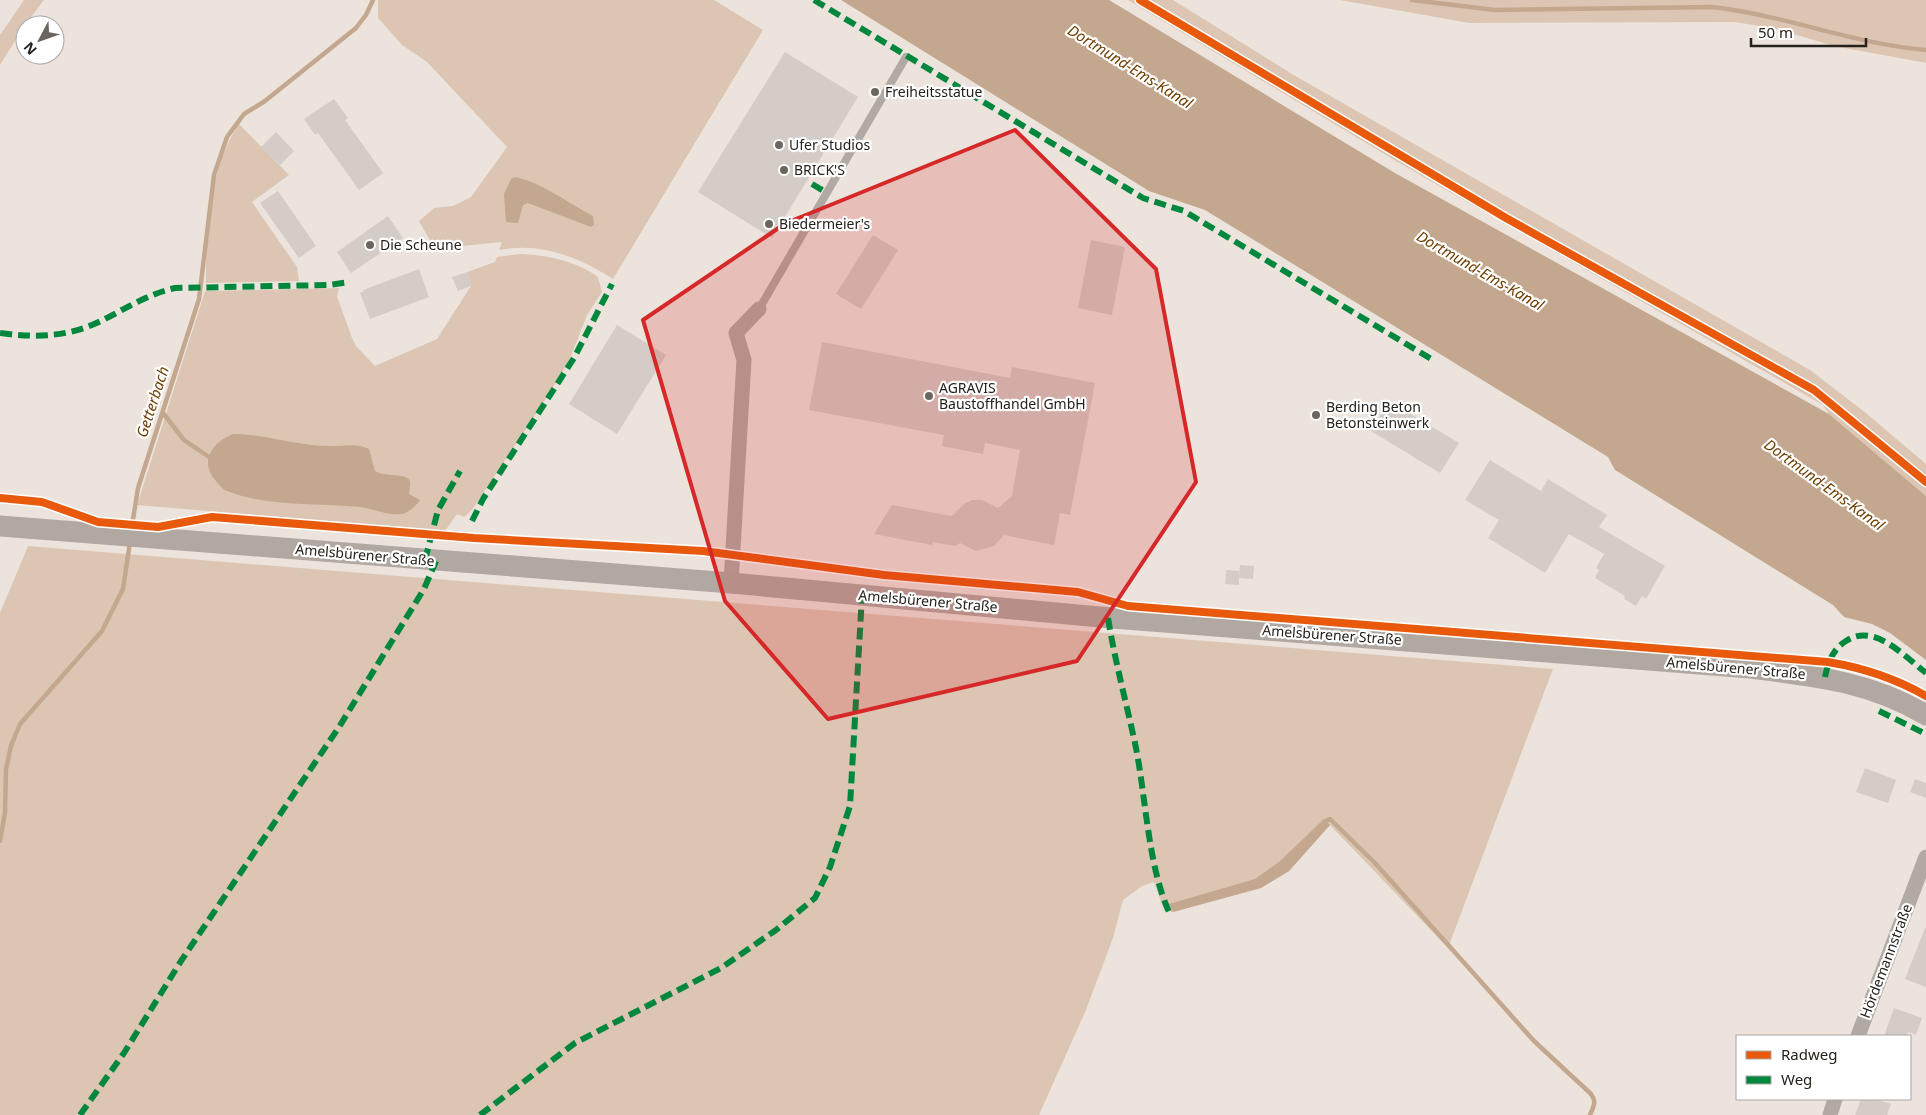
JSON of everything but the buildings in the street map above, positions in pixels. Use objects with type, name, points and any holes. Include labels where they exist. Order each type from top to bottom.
[{"type":"main road","name":"Amelsbürener Straße","points":[[0,526],[731,583],[1100,617],[1750,668],[1825,677],[1859,685],[1885,694],[1926,714]]},
{"type":"street","points":[[731,583],[744,360],[736,333],[759,309]]},
{"type":"street","name":"Hördemannstraße","points":[[1858,1035],[1926,857]]},
{"type":"street","points":[[1830,1115],[1835,1100]]},
{"type":"lane","points":[[759,309],[906,57]]},
{"type":"highlighted area","points":[[1015,130],[1156,269],[1196,482],[1077,661],[828,719],[725,601],[643,320],[786,223]]},
{"type":"shaded area","points":[[24,0],[44,0],[33,15],[15,15],[15,41],[0,65],[0,35]]},
{"type":"shaded area","points":[[378,0],[714,0],[763,30],[613,279],[573,258],[544,250],[514,248],[499,250],[502,242],[442,248],[432,244],[419,221],[434,208],[453,206],[471,197],[507,147],[427,62],[402,45],[378,18]]},
{"type":"shaded area","points":[[1128,0],[1173,0],[1292,74],[1810,370],[1866,413],[1926,464],[1926,496],[1829,414],[1823,405],[1401,164]]},
{"type":"shaded area","points":[[1340,0],[1926,0],[1926,63],[1834,46],[1773,28],[1734,22],[1469,23]]},
{"type":"shaded area","points":[[239,124],[289,175],[252,202],[297,267],[299,281],[206,283],[208,222],[211,200],[221,160]]},
{"type":"shaded area","points":[[520,254],[551,257],[590,271],[598,277],[602,292],[587,315],[569,361],[549,394],[472,510],[464,517],[457,514],[445,531],[137,505],[205,291],[339,288],[337,296],[352,338],[356,346],[375,366],[437,339],[471,286],[467,272],[495,262],[497,257]]},
{"type":"shaded area","points":[[28,546],[1553,669],[1448,948],[1330,825],[1289,871],[1261,888],[1173,912],[1164,910],[1154,882],[1142,886],[1123,900],[1113,938],[1086,1010],[1039,1115],[0,1115],[0,613]]},
{"type":"water","name":"Dortmund-Ems-Kanal","points":[[841,0],[1109,0],[1395,173],[1829,414],[1926,496],[1926,660],[1890,633],[1872,624],[1844,617],[1833,605],[1615,470],[1608,457],[1205,210],[1149,191]]},
{"type":"water","points":[[515,177],[546,189],[593,216],[594,225],[591,227],[528,203],[523,205],[518,223],[506,222],[504,194],[511,179]]},
{"type":"water","points":[[233,434],[258,436],[309,445],[356,445],[365,447],[369,449],[375,471],[405,477],[410,482],[409,494],[420,500],[410,510],[397,514],[360,507],[293,504],[259,500],[227,491],[221,487],[211,474],[208,460],[213,448]]},
{"type":"water","points":[[1324,819],[1330,825],[1289,871],[1261,888],[1173,912],[1169,904],[1255,879],[1279,862]]},
{"type":"waterway","name":"Getterbach","points":[[131,532],[138,488],[199,299],[214,175],[227,137],[244,114],[265,101],[356,28],[366,15],[373,0]]},
{"type":"waterway","points":[[1412,0],[1495,10],[1712,7],[1766,16],[1872,42],[1926,50]]},
{"type":"waterway","points":[[163,413],[184,440],[209,457]]},
{"type":"waterway","name":"Getterbach","points":[[0,841],[5,813],[6,769],[11,746],[20,724],[102,631],[123,589],[130,542]]},
{"type":"waterway","points":[[1326,821],[1330,819],[1375,863],[1534,1041],[1590,1093],[1594,1101],[1590,1115]]},
{"type":"marked path","points":[[814,0],[1143,198],[1184,211],[1433,360]]},
{"type":"marked path","points":[[812,184],[827,193]]},
{"type":"marked path","points":[[0,333],[39,336],[76,330],[101,321],[146,298],[175,288],[328,285],[350,282]]},
{"type":"marked path","points":[[472,521],[483,499],[574,358],[612,284]]},
{"type":"marked path","points":[[425,560],[438,510],[460,471]]},
{"type":"marked path","points":[[80,1115],[124,1053],[181,961],[339,727],[424,589],[436,561]]},
{"type":"marked path","points":[[480,1115],[575,1043],[721,968],[776,930],[815,898],[830,867],[850,806],[862,595]]},
{"type":"marked path","points":[[1108,618],[1136,748],[1156,874],[1169,912]]},
{"type":"marked path","points":[[1825,677],[1834,652],[1841,644],[1857,636],[1878,638],[1898,650],[1926,673]]},
{"type":"marked path","points":[[1879,711],[1926,734]]},
{"type":"cycle path","points":[[1140,0],[1506,218],[1814,390],[1926,482]]},
{"type":"cycle path","points":[[0,498],[42,502],[98,522],[158,527],[212,517],[474,538],[703,551],[884,575],[1078,592],[1128,606],[1828,662],[1879,674],[1926,696]]},
{"type":"place","name":"Freiheitsstatue","points":[[875,92]]},
{"type":"place","name":"Ufer Studios","points":[[779,145]]},
{"type":"place","name":"BRICK'S","points":[[784,170]]},
{"type":"place","name":"Biedermeier's","points":[[769,224]]},
{"type":"place","name":"Die Scheune","points":[[370,245]]},
{"type":"place","name":"AGRAVIS Baustoffhandel GmbH","points":[[929,396]]},
{"type":"place","name":"Berding Beton Betonsteinwerk","points":[[1316,415]]}]
